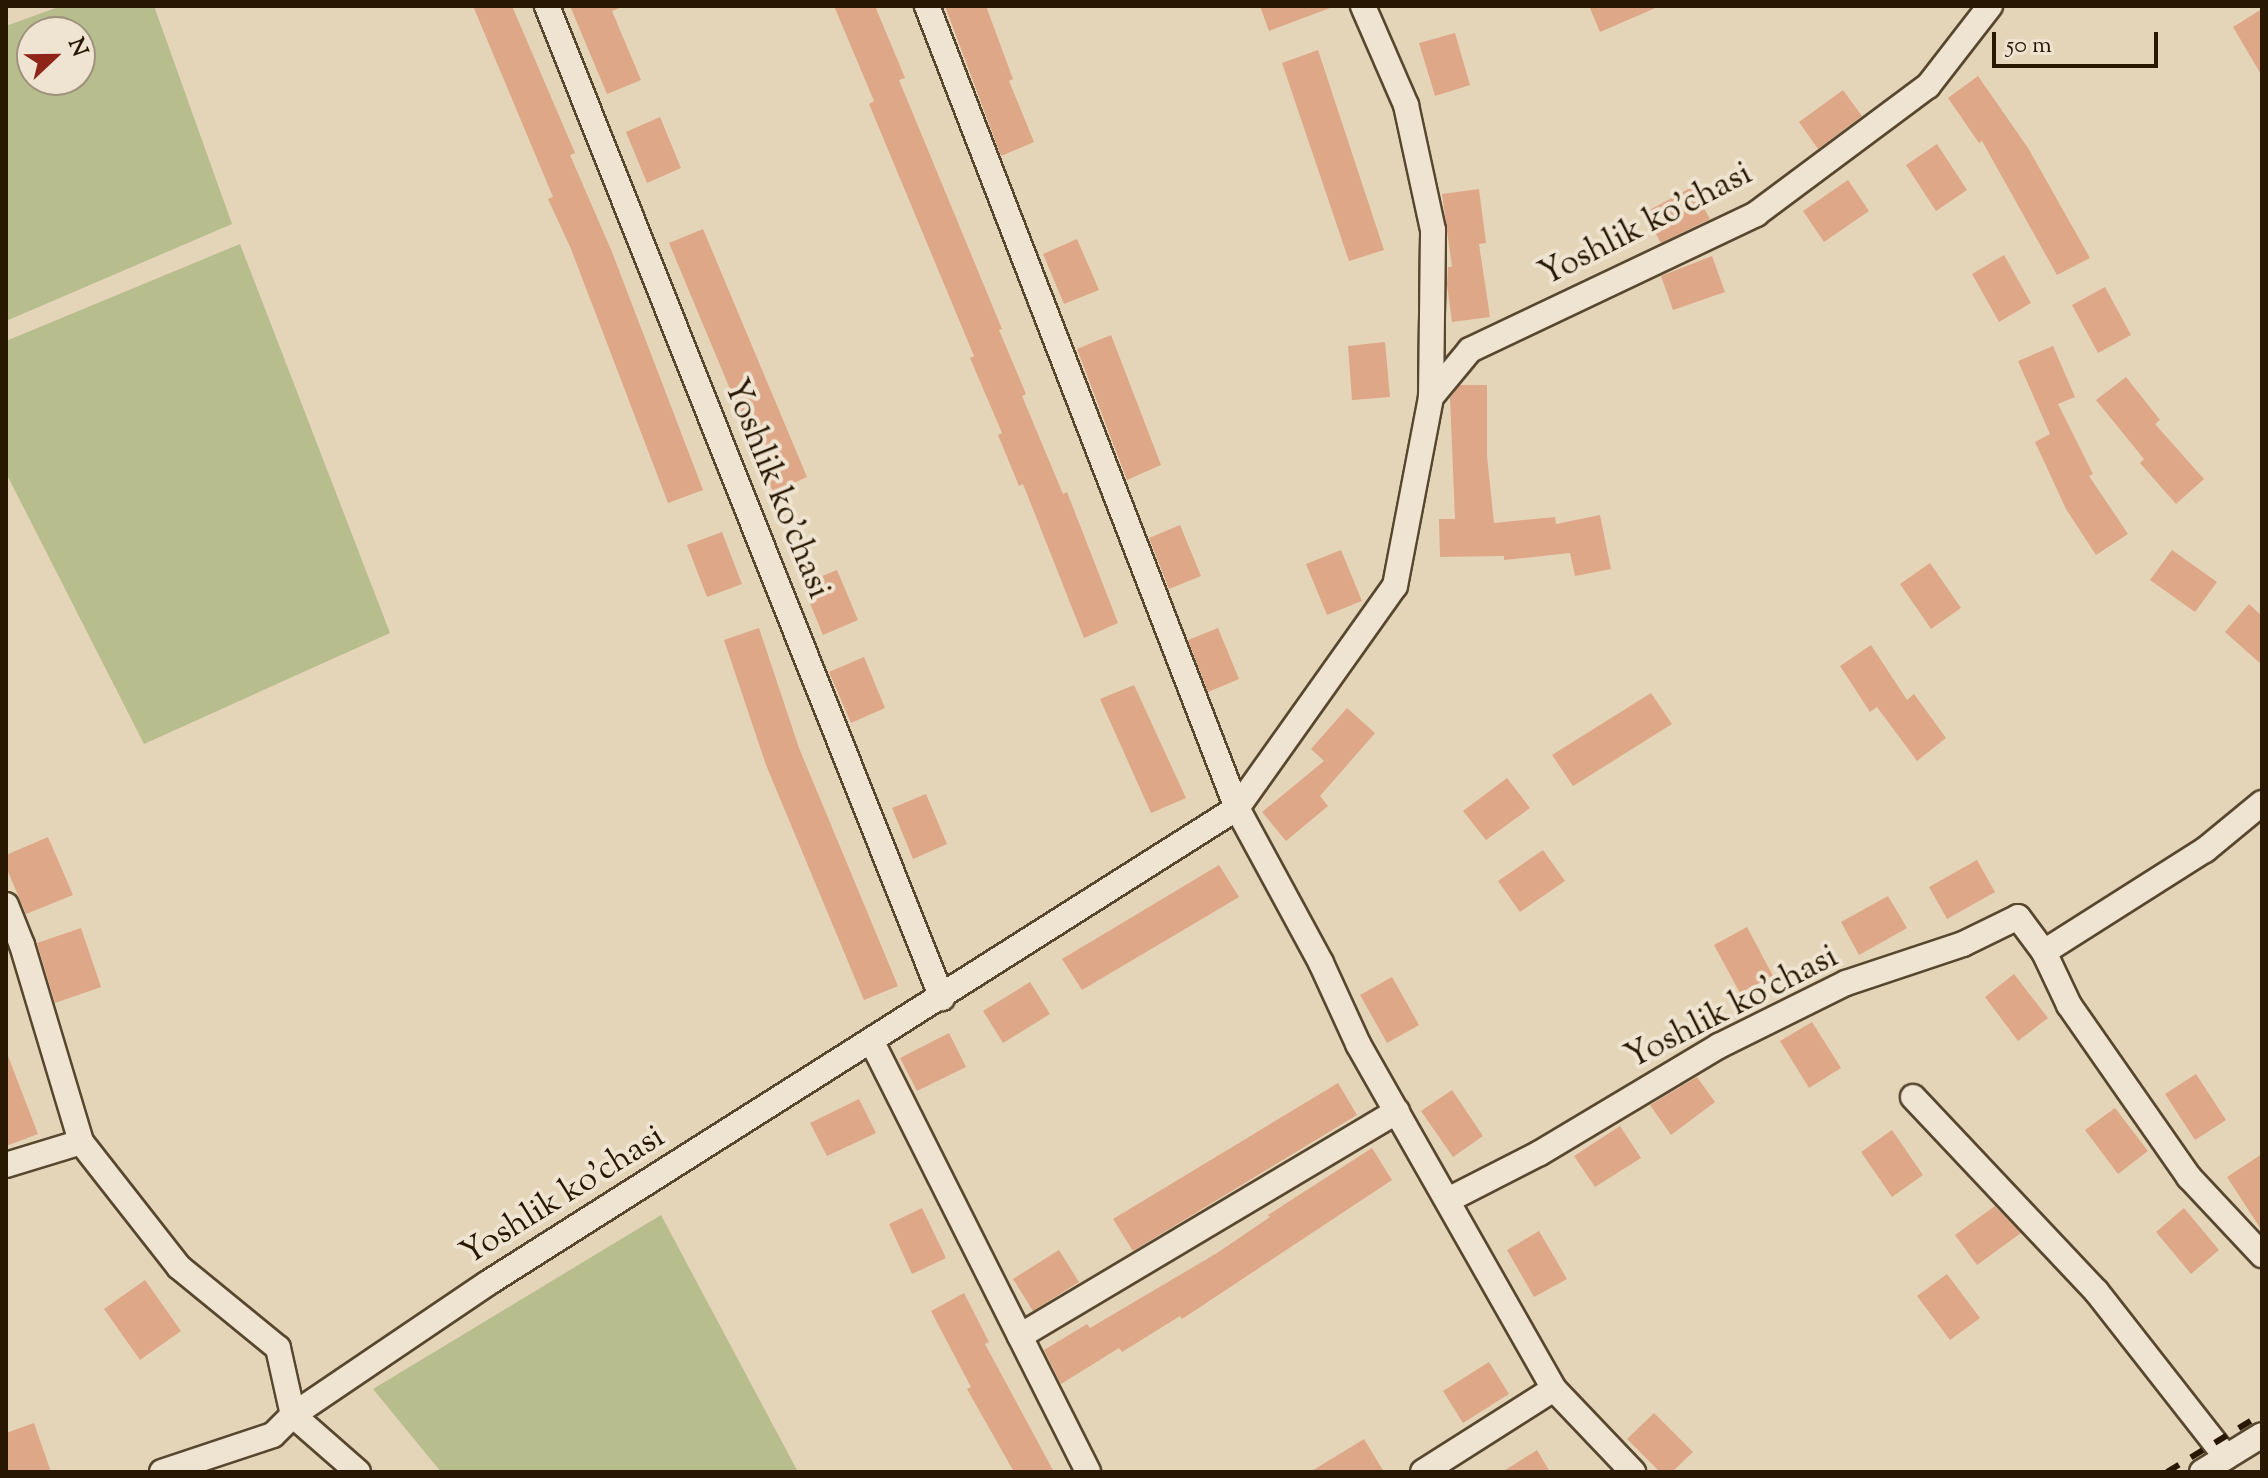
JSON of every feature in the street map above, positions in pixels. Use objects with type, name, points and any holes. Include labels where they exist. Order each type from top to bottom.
[{"type":"street","name":"Yoshlik ko'chasi","points":[[547,6],[942,998]]},
{"type":"street","points":[[927,6],[1237,808],[1397,1111],[1554,1389],[1633,1472]]},
{"type":"street","name":"Yoshlik ko'chasi","points":[[1431,397],[1470,350],[1756,214],[1928,86],[1990,6]]},
{"type":"street","name":"Yoshlik ko'chasi","points":[[162,1472],[273,1435],[293,1415],[488,1283],[942,998],[1237,808],[1395,586],[1431,397],[1433,230],[1406,105],[1371,8]]},
{"type":"street","points":[[2044,952],[2205,850],[2262,803]]},
{"type":"street","points":[[6,905],[22,945],[81,1142],[179,1267],[278,1348],[293,1415],[358,1472]]},
{"type":"street","name":"Yoshlik ko'chasi","points":[[1448,1200],[1540,1153],[1719,1046],[1846,983],[1963,944],[2018,917],[2044,952],[2069,1005],[2189,1177],[2262,1255]]},
{"type":"street","points":[[872,1042],[1088,1472]]},
{"type":"street","points":[[1913,1097],[2096,1291],[2226,1457]]},
{"type":"street","points":[[1020,1336],[1397,1111]]},
{"type":"street","points":[[6,1165],[81,1142]]},
{"type":"street","points":[[1423,1472],[1554,1389]]},
{"type":"street","points":[[2202,1472],[2262,1435]]},
{"type":"green space","points":[[61,6],[154,6],[232,224],[6,321],[6,26],[16,22],[16,96],[96,96],[96,16],[34,16]]},
{"type":"green space","points":[[240,244],[390,633],[144,744],[6,473],[6,341]]},
{"type":"green space","points":[[661,1215],[798,1472],[441,1472],[373,1389]]},
{"type":"building","points":[[473,6],[512,6],[575,153],[570,155],[612,252],[703,490],[668,503],[571,249],[548,199],[553,197]]},
{"type":"building","points":[[570,6],[624,6],[612,11],[641,80],[607,94]]},
{"type":"building","points":[[834,6],[875,6],[905,78],[899,80],[1002,329],[999,330],[1026,394],[1022,396],[1063,494],[1067,492],[1118,623],[1084,638],[1023,484],[1019,486],[998,435],[1002,433],[970,358],[974,356],[869,104],[874,101]]},
{"type":"building","points":[[945,6],[986,6],[1013,79],[1009,81],[1034,142],[1001,156]]},
{"type":"building","points":[[1260,6],[1330,6],[1330,8],[1269,31]]},
{"type":"building","points":[[1589,6],[1660,6],[1600,32]]},
{"type":"building","points":[[2262,9],[2262,76],[2233,27]]},
{"type":"building","points":[[1455,33],[1470,85],[1435,96],[1419,43]]},
{"type":"building","points":[[1318,50],[1384,250],[1349,261],[1282,63]]},
{"type":"building","points":[[1978,76],[2028,148],[2090,258],[2057,275],[1982,141],[1979,143],[1948,98]]},
{"type":"building","points":[[1843,90],[1862,116],[1818,149],[1799,122]]},
{"type":"building","points":[[660,117],[681,168],[647,183],[626,132]]},
{"type":"building","points":[[1937,144],[1967,190],[1936,211],[1906,165]]},
{"type":"building","points":[[1848,180],[1869,211],[1824,242],[1803,211]]},
{"type":"building","points":[[1692,187],[1710,219],[1661,243],[1644,213]]},
{"type":"building","points":[[1479,189],[1486,243],[1479,244],[1490,317],[1452,322],[1447,285],[1448,267],[1452,267],[1442,194]]},
{"type":"building","points":[[703,229],[807,477],[773,492],[669,243]]},
{"type":"building","points":[[1077,239],[1099,290],[1064,304],[1043,254]]},
{"type":"building","points":[[2004,255],[2031,303],[1999,322],[1972,274]]},
{"type":"building","points":[[1712,256],[1725,292],[1673,310],[1661,276]]},
{"type":"building","points":[[2105,287],[2131,335],[2098,353],[2072,305]]},
{"type":"building","points":[[1111,335],[1161,465],[1127,480],[1077,349]]},
{"type":"building","points":[[1385,342],[1390,397],[1352,400],[1348,346]]},
{"type":"building","points":[[2053,346],[2075,397],[2058,404],[2093,474],[2089,476],[2128,534],[2096,555],[2066,509],[2035,442],[2050,434],[2018,361]]},
{"type":"building","points":[[2126,377],[2160,420],[2155,424],[2204,479],[2176,504],[2140,463],[2144,459],[2096,400]]},
{"type":"building","points":[[1460,385],[1487,385],[1487,456],[1494,523],[1555,517],[1556,524],[1600,515],[1611,569],[1575,576],[1570,553],[1504,560],[1504,556],[1440,557],[1439,519],[1455,519],[1450,398]]},
{"type":"building","points":[[1180,525],[1201,576],[1169,589],[1149,538]]},
{"type":"building","points":[[722,532],[742,584],[707,597],[687,545]]},
{"type":"building","points":[[1341,550],[1362,601],[1327,615],[1306,564]]},
{"type":"building","points":[[2172,550],[2217,582],[2195,612],[2150,580]]},
{"type":"building","points":[[1930,563],[1961,608],[1931,629],[1900,584]]},
{"type":"building","points":[[837,570],[858,620],[823,635],[802,584]]},
{"type":"building","points":[[2249,604],[2262,616],[2262,665],[2225,632]]},
{"type":"building","points":[[759,628],[799,748],[898,986],[864,1000],[766,765],[724,640]]},
{"type":"building","points":[[1218,628],[1239,679],[1208,692],[1188,640]]},
{"type":"building","points":[[1871,645],[1907,700],[1914,694],[1946,738],[1917,761],[1877,707],[1870,712],[1840,666]]},
{"type":"building","points":[[864,657],[885,708],[851,723],[829,672]]},
{"type":"building","points":[[1134,685],[1186,798],[1151,813],[1100,699]]},
{"type":"building","points":[[1651,693],[1672,724],[1573,786],[1552,755]]},
{"type":"building","points":[[1347,708],[1375,733],[1320,796],[1328,806],[1286,841],[1262,812],[1324,761],[1311,749]]},
{"type":"building","points":[[1507,778],[1530,808],[1486,840],[1463,811]]},
{"type":"building","points":[[926,794],[947,844],[913,859],[892,808]]},
{"type":"building","points":[[48,837],[73,895],[26,914],[6,867],[6,855]]},
{"type":"building","points":[[1543,850],[1565,881],[1520,912],[1498,881]]},
{"type":"building","points":[[1977,860],[1995,892],[1947,919],[1929,887]]},
{"type":"building","points":[[1219,865],[1239,897],[1082,990],[1062,959]]},
{"type":"building","points":[[1888,896],[1907,928],[1859,955],[1841,922]]},
{"type":"building","points":[[1747,927],[1773,976],[1740,993],[1714,945]]},
{"type":"building","points":[[81,928],[101,987],[55,1003],[37,943]]},
{"type":"building","points":[[2014,974],[2048,1018],[2018,1041],[1985,997]]},
{"type":"building","points":[[1392,977],[1419,1025],[1387,1043],[1360,995]]},
{"type":"building","points":[[1030,982],[1050,1014],[1003,1043],[983,1011]]},
{"type":"building","points":[[1812,1022],[1841,1068],[1809,1088],[1780,1041]]},
{"type":"building","points":[[949,1033],[966,1067],[917,1091],[900,1058]]},
{"type":"building","points":[[6,1051],[38,1134],[6,1146]]},
{"type":"building","points":[[2196,1074],[2226,1120],[2195,1140],[2165,1094]]},
{"type":"building","points":[[1697,1077],[1715,1102],[1671,1135],[1650,1105]]},
{"type":"building","points":[[1338,1083],[1357,1115],[1133,1251],[1113,1219]]},
{"type":"building","points":[[1452,1090],[1483,1136],[1453,1157],[1421,1111]]},
{"type":"building","points":[[859,1099],[876,1133],[827,1156],[810,1123]]},
{"type":"building","points":[[2115,1108],[2148,1151],[2118,1174],[2085,1130]]},
{"type":"building","points":[[1620,1126],[1641,1158],[1595,1187],[1574,1156]]},
{"type":"building","points":[[1892,1130],[1923,1175],[1892,1197],[1861,1152]]},
{"type":"building","points":[[1372,1148],[1392,1180],[1182,1319],[1180,1316],[1122,1352],[1119,1348],[1061,1384],[1044,1350],[1087,1324],[1090,1328],[1217,1253],[1270,1217],[1268,1215]]},
{"type":"building","points":[[2262,1154],[2262,1231],[2227,1177]]},
{"type":"building","points":[[1995,1206],[2021,1233],[1977,1265],[1955,1235]]},
{"type":"building","points":[[922,1208],[946,1258],[912,1274],[889,1224]]},
{"type":"building","points":[[2184,1208],[2219,1250],[2191,1274],[2156,1232]]},
{"type":"building","points":[[1539,1231],[1567,1279],[1534,1297],[1507,1250]]},
{"type":"building","points":[[1059,1250],[1079,1282],[1033,1311],[1013,1279]]},
{"type":"building","points":[[1947,1274],[1980,1318],[1950,1340],[1917,1296]]},
{"type":"building","points":[[145,1280],[181,1331],[140,1360],[104,1309]]},
{"type":"building","points":[[964,1293],[989,1342],[985,1344],[1054,1472],[1014,1472],[967,1389],[971,1387],[931,1311]]},
{"type":"building","points":[[1489,1362],[1509,1394],[1463,1423],[1443,1391]]},
{"type":"building","points":[[1654,1413],[1693,1452],[1672,1472],[1660,1472],[1627,1439]]},
{"type":"building","points":[[34,1423],[51,1472],[6,1472],[6,1433]]},
{"type":"building","points":[[1364,1439],[1384,1472],[1310,1472]]},
{"type":"building","points":[[1537,1450],[1550,1472],[1502,1472]]},
{"type":"railway","points":[[2167,1472],[2262,1414]]}]
